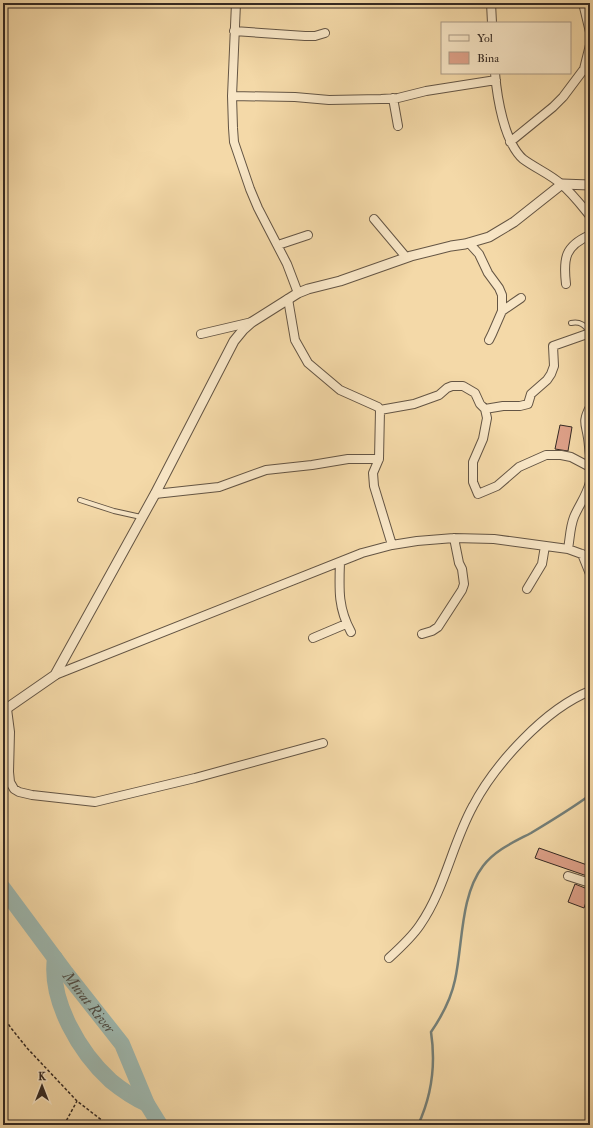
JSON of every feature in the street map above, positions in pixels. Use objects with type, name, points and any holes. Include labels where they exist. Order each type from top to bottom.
[{"type":"street","points":[[236,3],[232,96],[234,142],[258,208],[287,264],[298,293]]},
{"type":"street","points":[[491,3],[492,22]]},
{"type":"street","points":[[583,3],[590,32]]},
{"type":"street","points":[[234,31],[305,36],[315,36],[325,33]]},
{"type":"street","points":[[510,142],[563,97],[584,69],[590,45]]},
{"type":"street","points":[[232,96],[295,96],[329,100],[392,98],[495,76],[504,127],[510,142],[516,151],[523,159],[562,184],[590,216]]},
{"type":"street","points":[[392,98],[398,126]]},
{"type":"street","points":[[55,675],[155,494],[234,341],[243,330],[252,322],[298,293],[340,281],[436,249],[469,243],[489,237],[514,222],[562,184],[590,185]]},
{"type":"street","points":[[374,219],[406,258]]},
{"type":"street","points":[[278,245],[308,235]]},
{"type":"street","points":[[566,284],[564,268],[566,258],[571,247],[590,235]]},
{"type":"street","points":[[469,243],[479,254],[488,273],[499,288],[502,296],[502,311],[489,340]]},
{"type":"street","points":[[502,311],[521,298]]},
{"type":"street","points":[[288,299],[295,340],[308,363],[340,390],[378,407],[380,410],[379,459],[373,473],[374,486],[392,545]]},
{"type":"street","points":[[201,334],[252,322]]},
{"type":"street","points":[[485,409],[528,404],[531,394],[547,380],[551,374],[554,366],[553,346],[590,333]]},
{"type":"street","points":[[380,410],[414,404],[439,395],[447,388],[452,386],[463,386],[475,393],[480,404],[485,409],[486,418],[483,439],[473,462],[473,482],[478,494],[497,486],[519,467],[546,455],[561,454],[571,457],[590,467]]},
{"type":"street","points":[[590,407],[586,416],[585,425],[590,455]]},
{"type":"street","points":[[155,494],[219,486],[266,470],[348,459],[379,459]]},
{"type":"street","points":[[568,549],[571,526],[574,517],[588,491],[590,482]]},
{"type":"street","points":[[422,634],[432,631],[438,627],[462,590],[464,575],[459,563],[454,538]]},
{"type":"street","points":[[323,743],[162,786],[95,802],[88,802],[32,795],[19,792],[14,789],[10,782],[10,732],[5,710],[55,675],[340,562],[392,545],[454,538],[494,539],[568,549],[586,555],[590,574]]},
{"type":"street","points":[[527,589],[542,564],[545,546]]},
{"type":"street","points":[[340,562],[341,610],[346,624],[351,632]]},
{"type":"street","points":[[313,638],[346,624]]},
{"type":"street","points":[[389,958],[420,925],[440,888],[453,852],[473,806],[485,786],[502,763],[519,743],[538,725],[563,706],[590,691]]},
{"type":"street","points":[[568,876],[590,883]]},
{"type":"lane","points":[[571,322],[580,323],[590,333]]},
{"type":"lane","points":[[80,500],[114,511],[142,517]]},
{"type":"path","points":[[3,1016],[27,1048],[76,1101],[108,1125]]},
{"type":"path","points":[[64,1125],[76,1101]]},
{"type":"building","points":[[560,425],[572,427],[568,451],[555,449]]},
{"type":"building","points":[[539,848],[590,866],[590,877],[535,858]]},
{"type":"building","points":[[575,884],[590,890],[584,908],[568,902]]},
{"type":"waterway","points":[[418,1125],[427,1102],[432,1080],[433,1056],[431,1032],[446,1007],[451,994],[458,966],[466,906],[470,891],[476,878],[483,866],[493,855],[531,833],[590,795]]},
{"type":"waterway","name":"Murat River","points":[[3,888],[66,973],[122,1044],[147,1104],[160,1125]]},
{"type":"waterway","points":[[55,958],[54,974],[57,991],[69,1025],[78,1041],[88,1056],[111,1081],[128,1094],[147,1104]]}]
